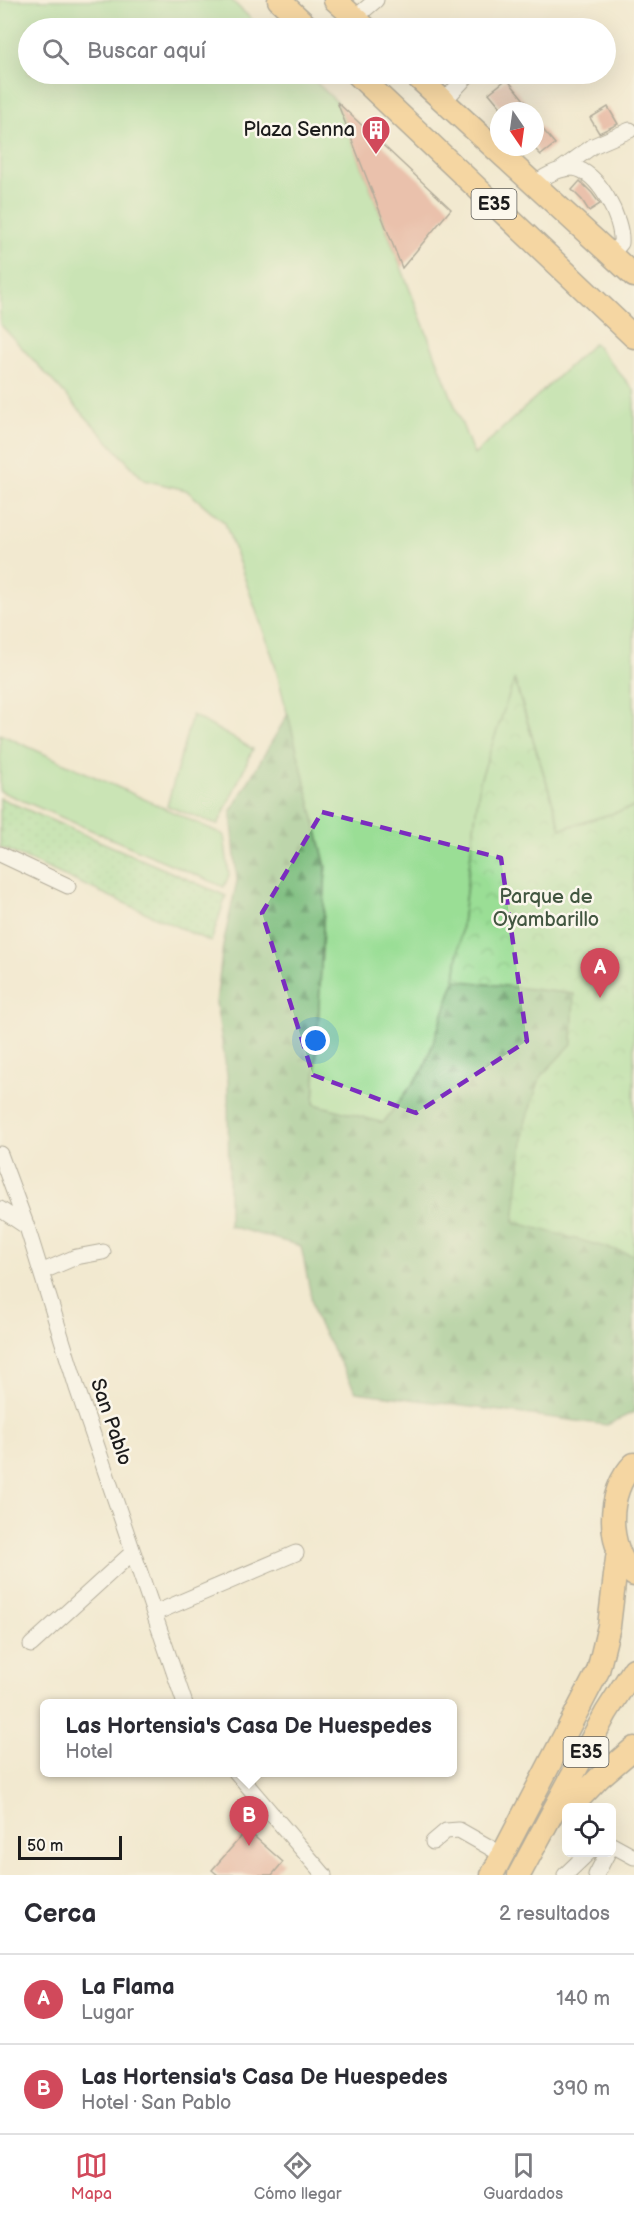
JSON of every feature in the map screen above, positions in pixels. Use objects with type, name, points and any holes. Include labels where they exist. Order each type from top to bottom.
[{"type":"highway","points":[[279,0],[298,18]]},
{"type":"highway","points":[[335,0],[355,18]]},
{"type":"highway","name":"E35","points":[[368,84],[634,337]]},
{"type":"highway","name":"E35","points":[[425,84],[634,276]]},
{"type":"highway","name":"E35","points":[[492,1875],[598,1671],[609,1626],[618,1550],[612,1522],[616,1494],[629,1468],[634,1464]]},
{"type":"highway","name":"E35","points":[[618,1550],[634,1575]]},
{"type":"highway","name":"E35","points":[[519,1875],[606,1713],[634,1669]]},
{"type":"highway","points":[[575,1803],[599,1778],[634,1748]]},
{"type":"highway","points":[[540,1838],[562,1816]]},
{"type":"street","points":[[363,18],[376,0]]},
{"type":"street","points":[[444,101],[460,84]]},
{"type":"street","points":[[560,170],[593,146],[630,130]]},
{"type":"street","points":[[534,184],[548,174],[573,168],[591,176],[610,202],[617,217],[621,243],[611,255]]},
{"type":"street","points":[[0,854],[68,886]]},
{"type":"street","name":"San Pablo","points":[[0,1154],[27,1227],[77,1388],[183,1699]]},
{"type":"street","points":[[0,1209],[27,1227]]},
{"type":"street","points":[[41,1272],[76,1257],[103,1252]]},
{"type":"street","points":[[31,1645],[133,1552]]},
{"type":"street","points":[[154,1613],[296,1553]]},
{"type":"street","points":[[239,1777],[324,1875]]},
{"type":"street","points":[[433,1842],[446,1831],[459,1830],[503,1854]]},
{"type":"street","points":[[616,1849],[634,1857]]},
{"type":"street","points":[[565,1875],[584,1857]]},
{"type":"street","points":[[596,1875],[606,1857]]},
{"type":"highlighted area","points":[[322,812],[501,858],[527,1041],[416,1113],[313,1075],[262,913]]},
{"type":"green space","points":[[0,0],[231,0],[250,18],[18,18],[18,84],[318,84],[337,102],[474,455],[594,343],[634,390],[634,807],[561,829],[515,681],[480,781],[455,980],[424,1069],[383,1123],[314,1104],[326,867],[274,661],[225,523],[186,490],[144,480],[0,324]]},
{"type":"green space","name":"Parque de Oyambarillo","points":[[514,680],[561,829],[634,807],[634,1255],[514,1222],[525,1123],[541,1076],[572,1044],[574,994],[455,980],[480,781]]},
{"type":"green space","points":[[288,714],[326,867],[314,1104],[383,1123],[424,1069],[455,980],[574,994],[572,1044],[541,1076],[514,1221],[634,1255],[634,1412],[607,1425],[356,1392],[315,1317],[301,1246],[229,1226],[228,1081],[216,1003],[223,945],[237,881],[231,811]]},
{"type":"green space","points":[[192,715],[253,749],[218,825],[167,806]]},
{"type":"green space","points":[[0,734],[224,835],[229,875],[224,887],[0,791]]},
{"type":"green space","points":[[0,798],[226,896],[211,942],[0,847]]},
{"type":"building","points":[[501,84],[511,84],[526,102],[496,102],[489,93]]},
{"type":"building","name":"Plaza Senna","points":[[337,102],[451,209],[402,268]]},
{"type":"building","points":[[608,107],[618,124],[599,133],[590,118]]},
{"type":"building","points":[[544,131],[555,144],[544,153]]},
{"type":"building","points":[[580,181],[600,204],[589,211],[572,190]]},
{"type":"building","points":[[247,1830],[283,1862],[272,1875],[218,1875],[212,1870]]},
{"type":"place","name":"Plaza Senna","points":[[376,156]]},
{"type":"place","name":"La Flama","points":[[600,998]]},
{"type":"place","name":"Las Hortensia's Casa De Huespedes","points":[[249,1846]]}]
